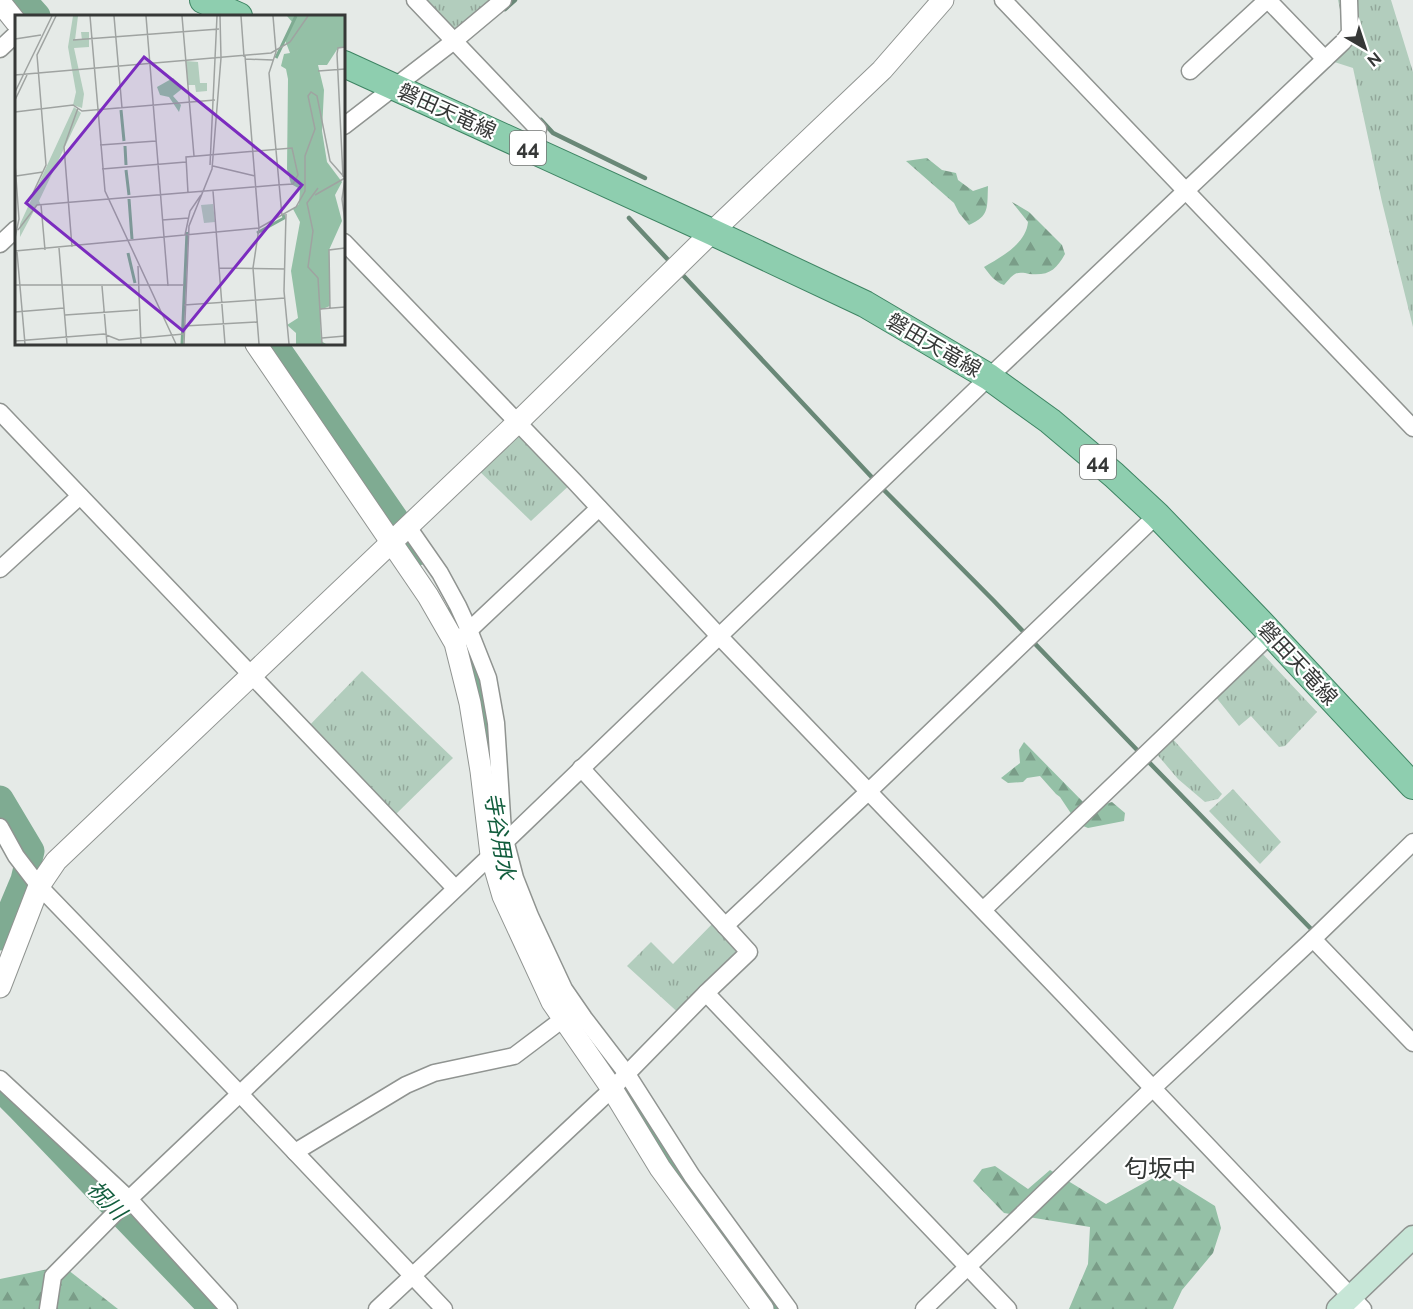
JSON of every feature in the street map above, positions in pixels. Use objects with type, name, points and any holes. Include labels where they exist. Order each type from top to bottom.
[{"type":"main road","points":[[203,0],[237,15]]},
{"type":"main road","name":"磐田天竜線","points":[[345,64],[865,304],[989,377],[1045,417],[1157,515],[1413,786]]},
{"type":"main road","points":[[1350,1305],[1413,1237]]},
{"type":"street","points":[[415,0],[538,129],[530,149]]},
{"type":"street","points":[[345,125],[503,0]]},
{"type":"street","points":[[0,987],[39,886],[56,861],[392,543],[882,70],[943,0]]},
{"type":"street","points":[[1003,0],[1413,428]]},
{"type":"street","points":[[1190,71],[1267,0],[1325,59]]},
{"type":"street","points":[[48,1309],[53,1276],[129,1199],[498,849],[1185,190],[1343,42],[1350,33],[1349,0]]},
{"type":"street","points":[[0,2],[15,21]]},
{"type":"street","points":[[0,49],[15,35]]},
{"type":"street","points":[[0,244],[15,230]]},
{"type":"street","points":[[345,243],[518,422],[868,792],[1154,1088],[1350,1305]]},
{"type":"street","points":[[257,345],[428,596],[462,636]]},
{"type":"street","points":[[0,412],[455,888]]},
{"type":"street","points":[[0,569],[81,496]]},
{"type":"street","points":[[462,636],[599,508]]},
{"type":"street","points":[[725,926],[1157,515]]},
{"type":"street","points":[[408,527],[440,573],[458,606],[470,703],[481,771],[498,849],[503,896],[552,1002],[564,1019],[619,1081],[789,1309]]},
{"type":"street","points":[[982,910],[1271,634]]},
{"type":"street","points":[[377,1309],[619,1081],[749,952],[581,768]]},
{"type":"street","points":[[0,827],[16,856],[39,886],[444,1309]]},
{"type":"street","points":[[924,1309],[1413,842]]},
{"type":"street","points":[[498,849],[518,887],[564,989],[584,1018],[619,1081],[660,1168],[763,1309]]},
{"type":"street","points":[[1313,939],[1413,1043]]},
{"type":"street","points":[[706,993],[1008,1309]]},
{"type":"street","points":[[295,1152],[406,1085],[434,1073],[514,1056],[564,1019]]},
{"type":"street","points":[[0,1079],[129,1199],[229,1309]]},
{"type":"green space","points":[[423,0],[495,0],[453,34]]},
{"type":"green space","points":[[1338,0],[1391,0],[1413,72],[1413,327],[1382,202],[1353,68],[1325,59],[1346,38]]},
{"type":"green space","points":[[927,158],[942,170],[956,173],[958,180],[973,191],[988,186],[986,210],[981,218],[969,225],[954,203],[906,161]]},
{"type":"green space","points":[[1012,202],[1029,212],[1062,245],[1065,254],[1051,271],[1042,274],[1017,273],[1004,285],[995,280],[984,267],[1012,249],[1023,237],[1028,222]]},
{"type":"green space","points":[[518,422],[574,481],[531,521],[473,465]]},
{"type":"green space","points":[[1260,651],[1317,712],[1285,746],[1279,747],[1251,716],[1239,726],[1215,696]]},
{"type":"green space","points":[[362,671],[453,758],[394,816],[305,730]]},
{"type":"green space","points":[[1171,737],[1222,794],[1218,799],[1205,802],[1178,779],[1155,752]]},
{"type":"green space","points":[[1024,742],[1089,808],[1112,802],[1125,813],[1124,821],[1088,828],[1078,824],[1060,797],[1040,776],[1027,778],[1023,782],[1008,783],[1001,778],[1020,763],[1019,750]]},
{"type":"green space","points":[[1233,789],[1281,842],[1260,864],[1209,811]]},
{"type":"green space","points":[[718,918],[749,952],[683,1017],[627,966],[651,942],[673,964]]},
{"type":"green space","points":[[995,1166],[1028,1189],[1050,1170],[1106,1204],[1162,1173],[1215,1206],[1221,1228],[1213,1253],[1182,1290],[1173,1309],[1069,1309],[1088,1264],[1090,1227],[1004,1213],[973,1181],[982,1169]]},
{"type":"green space","points":[[63,1266],[118,1309],[0,1309],[0,1279]]},
{"type":"waterway","name":"寺谷用水","points":[[23,0],[36,15]]},
{"type":"waterway","points":[[505,9],[515,0]]},
{"type":"waterway","points":[[541,120],[553,133],[645,178]]},
{"type":"waterway","points":[[629,218],[671,263]]},
{"type":"waterway","points":[[679,271],[881,487],[1315,933]]},
{"type":"waterway","name":"寺谷用水","points":[[275,345],[418,552]]},
{"type":"waterway","name":"寺谷用水","points":[[456,619],[480,693],[493,795]]},
{"type":"waterway","name":"祝川","points":[[0,799],[31,851],[24,880],[0,937]]},
{"type":"waterway","name":"寺谷用水","points":[[578,1021],[686,1185],[777,1309]]},
{"type":"waterway","name":"祝川","points":[[10,1098],[213,1309]]},
{"type":"district","name":"匂坂中","points":[[1160,1168]]}]
